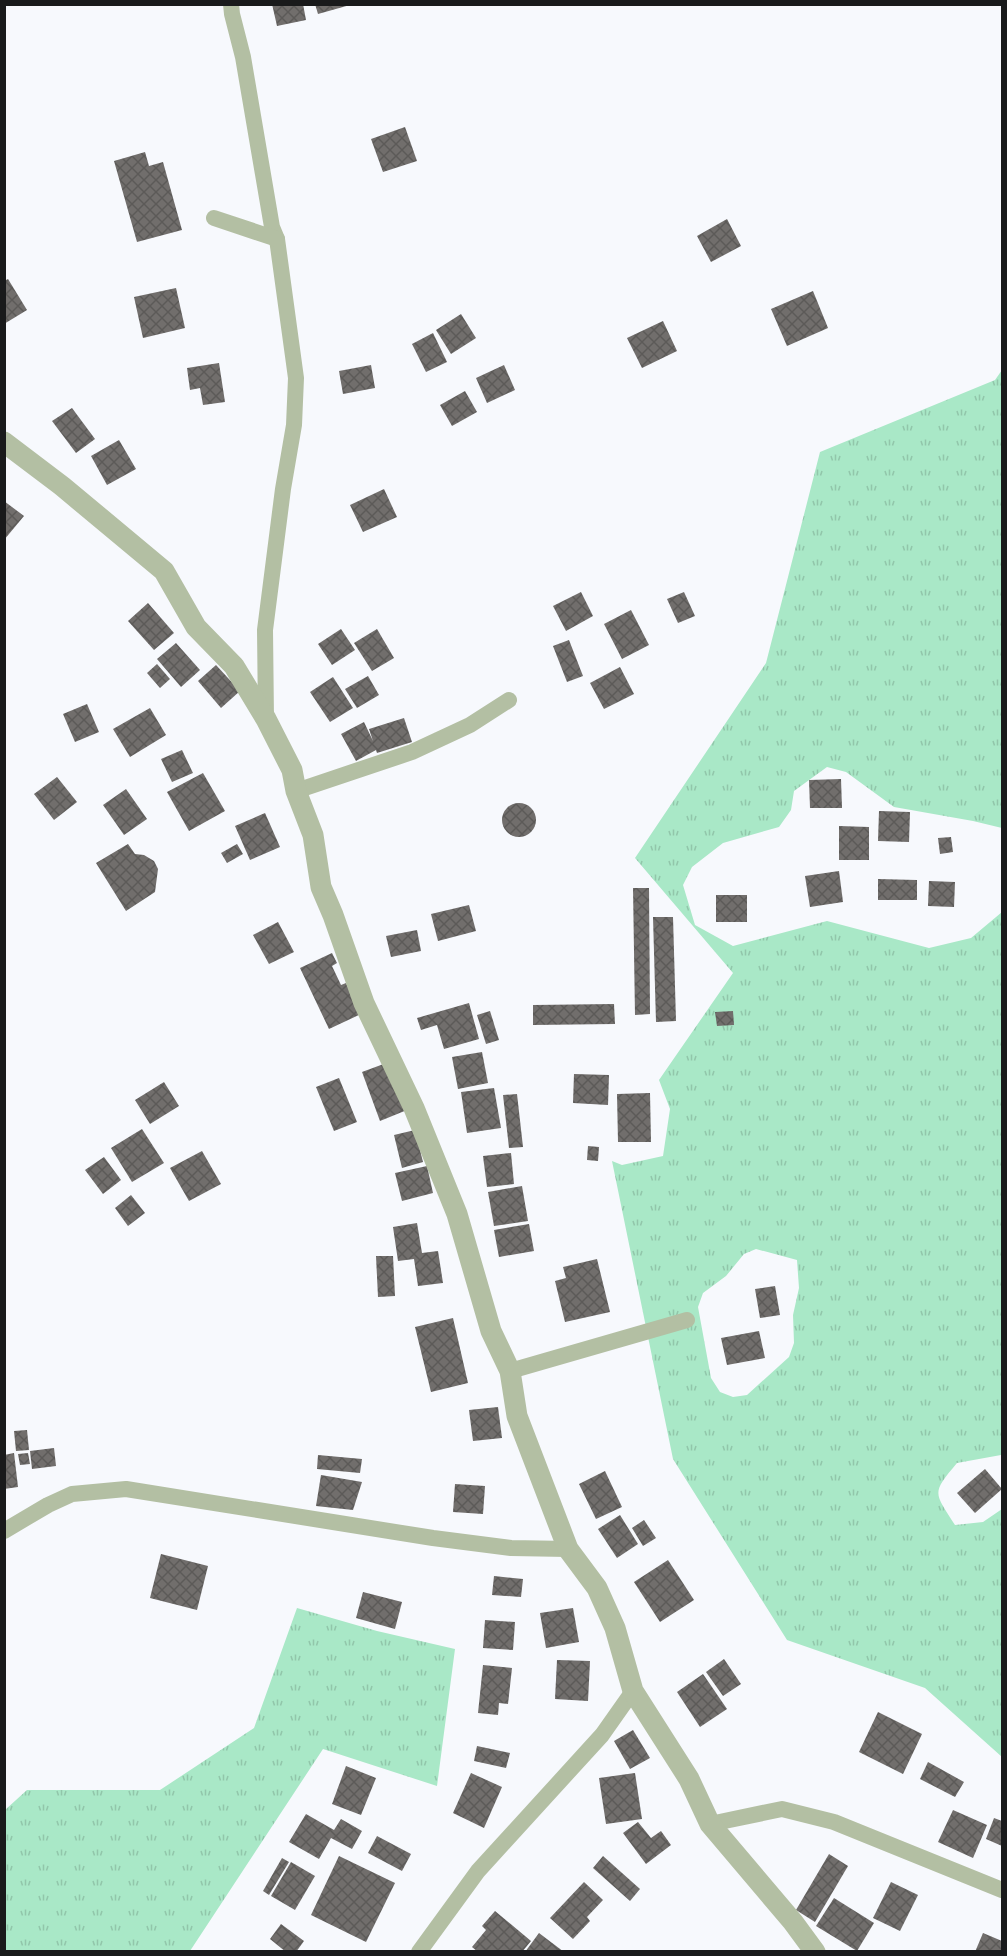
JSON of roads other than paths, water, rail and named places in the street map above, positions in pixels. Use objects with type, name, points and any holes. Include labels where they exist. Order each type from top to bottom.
[{"type":"street","points":[[231,4],[243,57],[272,227],[277,239],[296,378],[294,425],[280,508],[265,630],[266,719]]},
{"type":"street","points":[[214,218],[277,239]]},
{"type":"street","points":[[4,442],[62,486],[164,571],[196,627],[234,666],[266,719],[292,770],[296,792],[313,835],[321,888],[364,1003],[414,1108],[457,1214],[491,1331],[510,1371],[517,1416],[568,1549],[597,1588],[615,1628],[633,1691],[689,1779],[710,1824],[793,1922],[815,1952]]},
{"type":"street","points":[[296,792],[412,752],[470,725],[509,700]]},
{"type":"street","points":[[510,1371],[687,1320]]},
{"type":"street","points":[[4,1531],[48,1505],[72,1494],[126,1489],[433,1538],[511,1548],[568,1549]]},
{"type":"street","points":[[419,1952],[478,1871],[602,1735],[633,1691]]},
{"type":"street","points":[[710,1824],[782,1809],[834,1822],[1002,1890]]}]
